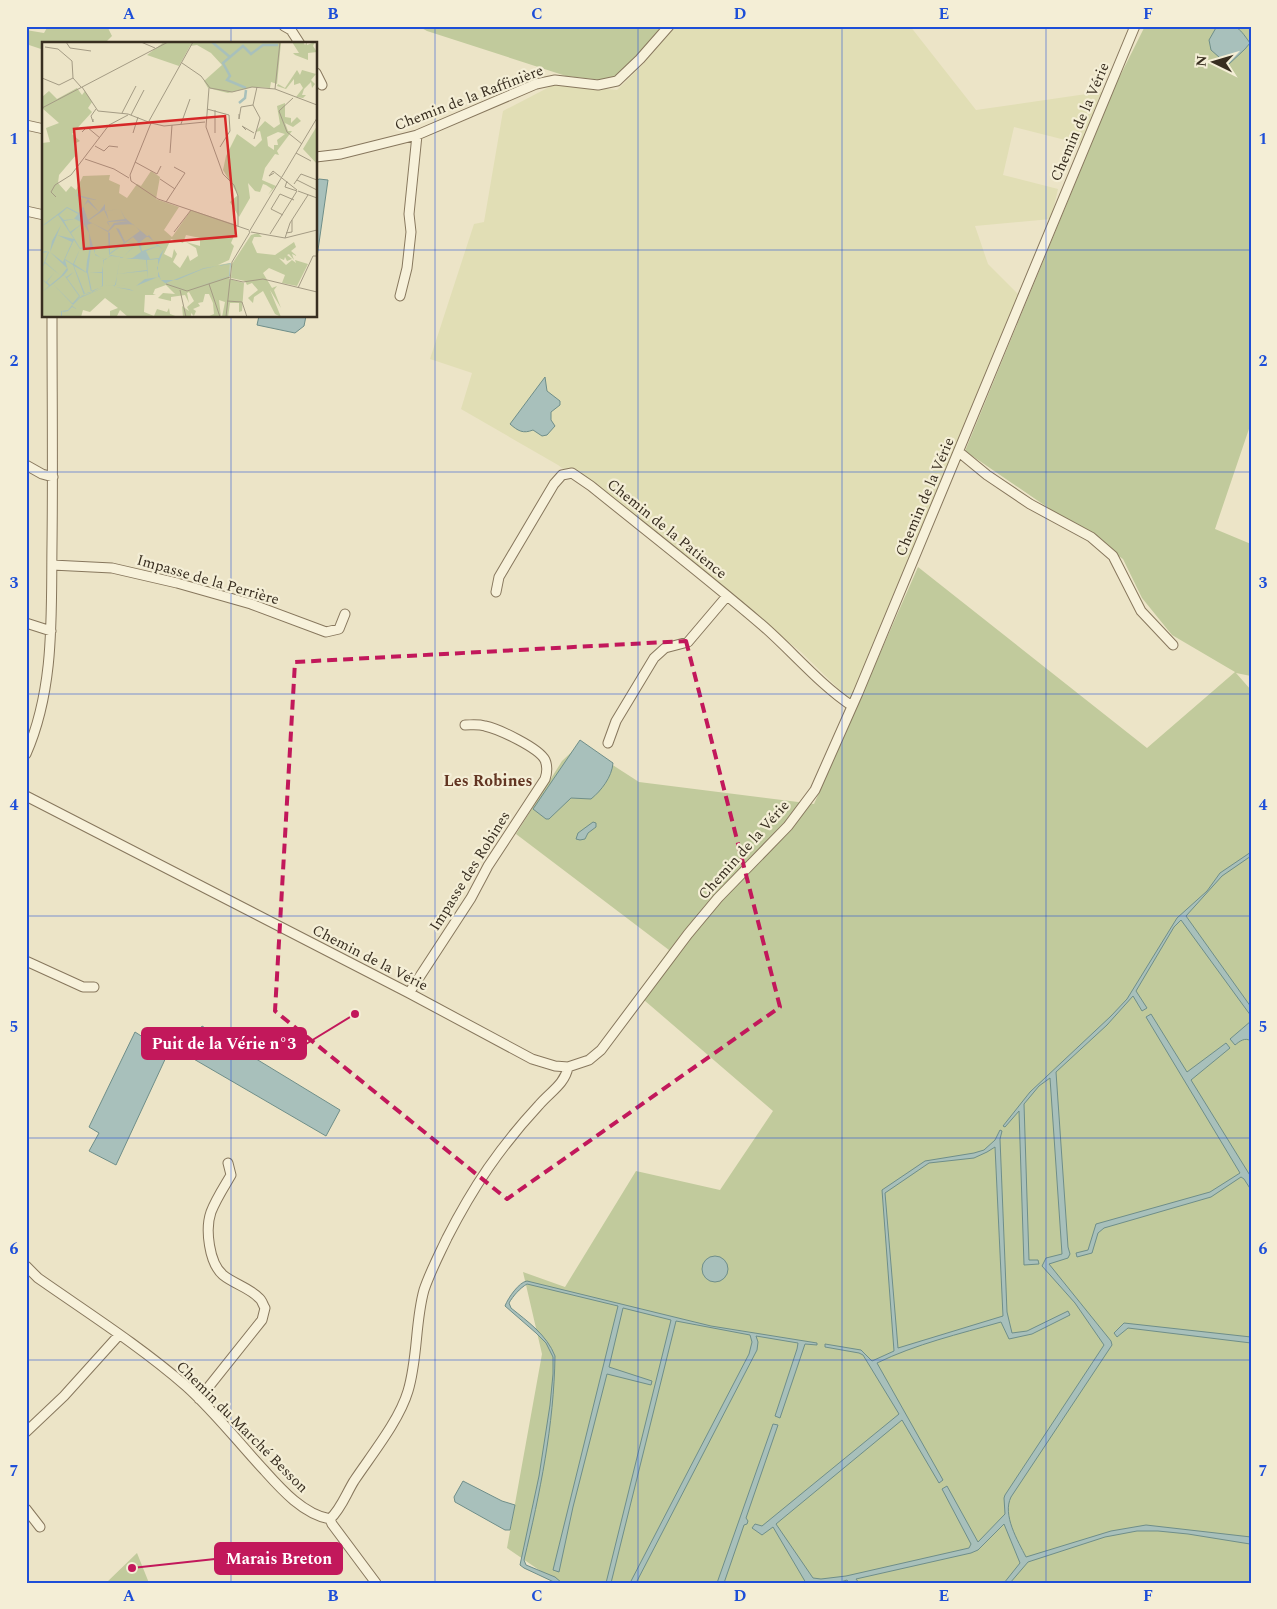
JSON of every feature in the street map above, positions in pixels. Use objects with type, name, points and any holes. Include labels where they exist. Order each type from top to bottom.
[{"type":"street","points":[[284,26],[291,30],[299,42]]},
{"type":"street","name":"Chemin de la Raffinière","points":[[318,157],[341,154],[418,135],[536,84],[555,80],[598,85],[617,81],[640,59],[669,26]]},
{"type":"street","name":"Chemin de la Vérie","points":[[26,796],[409,993],[532,1059],[555,1066],[568,1067],[589,1060],[601,1050],[688,934],[718,898],[788,826],[815,790],[959,452],[1135,26]]},
{"type":"street","points":[[318,77],[322,85]]},
{"type":"street","points":[[26,125],[42,129]]},
{"type":"street","points":[[400,296],[408,259],[411,232],[409,214],[418,135]]},
{"type":"street","points":[[26,211],[42,215]]},
{"type":"street","points":[[26,754],[32,741],[43,700],[49,665],[51,632],[53,477],[52,318]]},
{"type":"street","points":[[959,452],[987,475],[1030,504],[1091,537],[1113,556],[1140,611],[1173,645]]},
{"type":"street","points":[[26,465],[42,474],[53,477]]},
{"type":"street","name":"Chemin de la Patience","points":[[496,592],[498,577],[554,484],[562,475],[572,473],[591,486],[727,596],[795,655],[837,696],[852,706]]},
{"type":"street","name":"Impasse de la Perrière","points":[[52,565],[112,568],[177,583],[250,604],[326,632],[339,629],[345,614]]},
{"type":"street","points":[[608,744],[616,721],[654,658],[665,648],[688,642],[727,596]]},
{"type":"street","points":[[26,623],[51,632]]},
{"type":"street","name":"Impasse des Robines","points":[[409,993],[545,779],[547,771],[543,757],[533,749],[495,729],[483,725],[465,725]]},
{"type":"street","points":[[26,961],[83,987],[94,987]]},
{"type":"street","points":[[376,1583],[330,1519],[337,1512],[345,1495],[400,1412],[408,1390],[424,1291],[431,1271],[459,1215],[477,1182],[506,1142],[539,1104],[564,1081],[568,1067]]},
{"type":"street","points":[[199,1399],[262,1320],[265,1308],[260,1298],[222,1274],[214,1264],[208,1224],[216,1200],[231,1174],[228,1163]]},
{"type":"street","name":"Chemin du Marché Besson","points":[[26,1266],[38,1278],[159,1363],[199,1399],[278,1486],[302,1506],[320,1517],[330,1519]]},
{"type":"street","points":[[26,1432],[64,1396],[119,1335]]},
{"type":"street","points":[[26,1509],[40,1527]]},
{"type":"highlighted area","points":[[686,641],[780,1007],[507,1199],[275,1011],[295,662]]},
{"type":"shaded area","points":[[676,26],[910,26],[976,110],[1107,91],[1085,145],[1014,127],[1003,175],[1058,189],[1051,219],[975,226],[988,264],[1019,295],[851,701],[800,651],[558,465],[461,409],[472,373],[430,359],[474,224],[484,222],[503,111],[557,83],[617,90]]},
{"type":"green space","points":[[48,26],[107,26],[112,36],[106,42],[42,42],[42,49],[26,44],[26,30],[44,33]]},
{"type":"green space","points":[[418,26],[663,26],[637,62],[611,81],[566,76],[427,31]]},
{"type":"green space","points":[[1145,26],[1251,26],[1251,423],[1215,529],[1251,544],[1251,676],[1236,673],[1251,690],[1251,1583],[558,1583],[507,1548],[542,1354],[523,1272],[565,1287],[636,1171],[720,1190],[773,1111],[637,994],[669,950],[516,834],[562,761],[580,744],[639,782],[814,804],[918,567],[1147,748],[1235,672],[1172,635],[1142,598],[1123,559],[965,451],[1117,82]]},
{"type":"green space","points":[[137,1553],[149,1583],[106,1583]]},
{"type":"water","points":[[1217,26],[1236,28],[1250,43],[1228,65],[1211,50],[1209,40]]},
{"type":"water","points":[[318,180],[328,180],[318,250]]},
{"type":"water","points":[[259,318],[306,318],[304,326],[295,333],[257,325]]},
{"type":"water","points":[[545,377],[547,391],[560,401],[560,405],[551,412],[551,420],[555,426],[547,435],[542,436],[533,430],[523,432],[518,430],[510,424]]},
{"type":"water","points":[[580,740],[613,763],[611,773],[599,792],[591,799],[571,798],[549,819],[546,819],[533,809]]},
{"type":"water","points":[[593,822],[596,823],[596,827],[588,833],[585,839],[576,839],[578,833]]},
{"type":"water","points":[[1251,852],[1251,856],[1222,876],[1186,916],[1251,1007],[1251,1016],[1181,920],[1174,927],[1136,991],[1147,1008],[1142,1011],[1133,996],[1107,1025],[1056,1072],[1070,1254],[1068,1258],[1049,1264],[1111,1341],[1112,1345],[1011,1497],[1008,1512],[1015,1536],[1026,1557],[1111,1531],[1146,1525],[1251,1537],[1251,1573],[1250,1544],[1188,1534],[1137,1531],[1105,1537],[1028,1562],[1010,1583],[1004,1583],[1020,1563],[1004,1524],[978,1550],[971,1553],[856,1579],[859,1583],[849,1583],[847,1580],[837,1583],[806,1583],[773,1527],[762,1535],[752,1528],[755,1524],[762,1526],[899,1414],[863,1355],[825,1347],[825,1344],[861,1350],[872,1361],[894,1351],[882,1190],[925,1161],[984,1150],[995,1140],[1000,1130],[1002,1131],[1000,1139],[1007,1312],[1012,1333],[1027,1331],[1068,1311],[1070,1315],[1032,1334],[1009,1339],[1001,1322],[922,1345],[877,1363],[943,1480],[939,1483],[902,1420],[776,1524],[813,1578],[846,1576],[969,1548],[971,1544],[942,1489],[947,1486],[978,1542],[1005,1514],[1005,1495],[1104,1345],[1075,1303],[1042,1266],[1046,1258],[1062,1254],[1050,1078],[1039,1086],[1024,1104],[1029,1260],[1038,1260],[1039,1264],[1024,1265],[1019,1111],[1005,1127],[1003,1126],[1030,1092],[1127,999],[1177,918],[1207,891],[1220,873]],"holes":[[[995,1147],[1003,1316],[898,1348],[885,1193],[929,1163],[974,1158]]]},
{"type":"water","points":[[1151,1014],[1187,1072],[1226,1043],[1230,1048],[1191,1080],[1251,1177],[1251,1190],[1241,1177],[1211,1197],[1104,1228],[1098,1233],[1092,1253],[1077,1257],[1076,1253],[1088,1250],[1096,1224],[1210,1192],[1240,1173],[1146,1017]]},
{"type":"water","points":[[1251,1021],[1251,1041],[1245,1039],[1235,1045],[1230,1039]]},
{"type":"water","points":[[202,1026],[340,1110],[326,1136],[192,1058],[187,1052]]},
{"type":"water","points":[[135,1032],[168,1053],[116,1165],[89,1151],[99,1133],[89,1127]]},
{"type":"water","points":[[715,1256],[725,1259],[728,1269],[725,1279],[715,1282],[705,1279],[702,1269],[705,1259]]},
{"type":"water","points":[[527,1281],[711,1326],[817,1343],[817,1345],[805,1344],[780,1418],[775,1416],[798,1343],[756,1336],[758,1342],[757,1350],[636,1583],[630,1583],[749,1354],[752,1342],[750,1335],[676,1321],[611,1583],[606,1583],[671,1320],[623,1308],[609,1367],[652,1381],[651,1385],[607,1374],[573,1507],[559,1572],[553,1570],[618,1306],[527,1284],[519,1290],[509,1303],[511,1308],[542,1335],[555,1356],[549,1433],[524,1560],[526,1565],[555,1577],[562,1583],[556,1583],[520,1565],[539,1476],[553,1374],[553,1357],[546,1343],[505,1306],[517,1287]]},
{"type":"water","points":[[1124,1323],[1251,1337],[1251,1343],[1128,1328],[1117,1337],[1114,1333]]},
{"type":"water","points":[[773,1424],[778,1425],[746,1518],[747,1524],[744,1525],[724,1583],[717,1583]]},
{"type":"water","points":[[463,1481],[502,1501],[515,1505],[510,1530],[505,1530],[455,1502],[454,1497]]},
{"type":"place","name":"Puit de la Vérie n°3","points":[[355,1014]]},
{"type":"place","name":"Marais Breton","points":[[132,1568]]},
{"type":"district","name":"Les Robines","points":[[488,781]]}]
